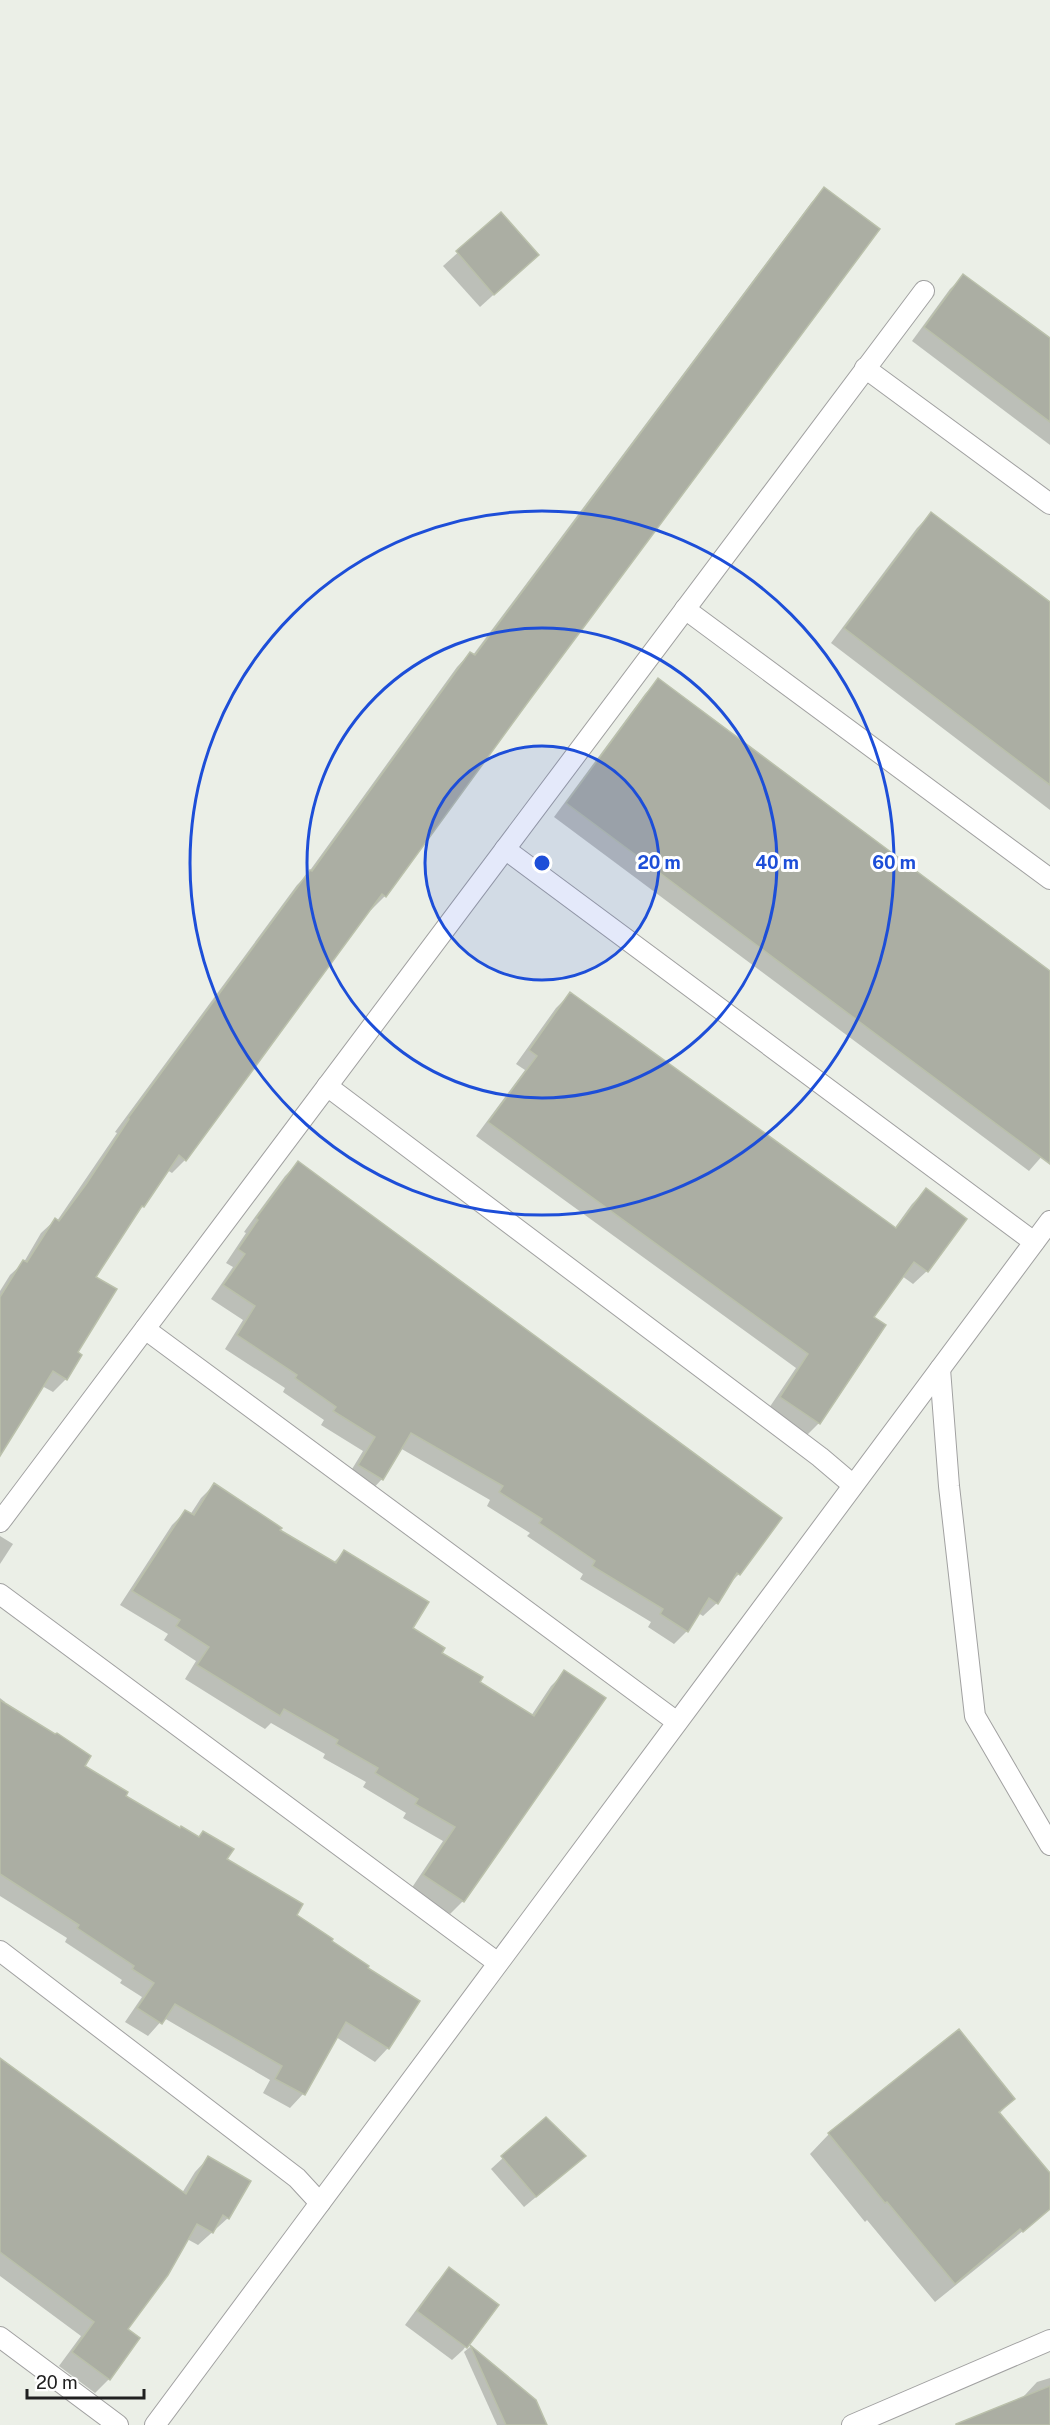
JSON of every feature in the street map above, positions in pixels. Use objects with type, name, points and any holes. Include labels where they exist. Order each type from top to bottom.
[{"type":"lane","points":[[0,1522],[924,291]]},
{"type":"lane","points":[[865,368],[1050,504]]},
{"type":"lane","points":[[685,609],[1050,879]]},
{"type":"lane","points":[[505,849],[1034,1242]]},
{"type":"lane","points":[[327,1086],[820,1457],[853,1485]]},
{"type":"lane","points":[[155,2425],[1050,1221]]},
{"type":"lane","points":[[145,1329],[677,1722]]},
{"type":"lane","points":[[940,1369],[949,1486],[975,1716],[1050,1845]]},
{"type":"lane","points":[[0,1594],[498,1963]]},
{"type":"lane","points":[[0,1951],[297,2178],[320,2203]]},
{"type":"lane","points":[[0,2337],[118,2425]]},
{"type":"lane","points":[[852,2425],[882,2420],[1050,2340]]},
{"type":"building","points":[[824,187],[880,229],[386,897],[382,894],[186,1161],[179,1155],[144,1207],[142,1206],[96,1277],[117,1289],[78,1352],[82,1355],[67,1380],[53,1371],[0,1456],[0,1297],[23,1260],[27,1262],[55,1218],[59,1221],[87,1183],[128,1118],[310,870],[312,871],[470,652],[475,655]]},
{"type":"building","points":[[501,212],[539,255],[494,295],[456,251]]},
{"type":"building","points":[[963,274],[1050,338],[1050,422],[924,327]]},
{"type":"building","points":[[931,512],[1050,602],[1050,785],[844,628]]},
{"type":"building","points":[[658,678],[1050,971],[1050,1164],[566,803]]},
{"type":"building","points":[[570,992],[896,1228],[926,1188],[967,1219],[928,1272],[914,1262],[874,1317],[886,1325],[820,1424],[780,1397],[808,1354],[488,1122],[537,1056],[529,1050]]},
{"type":"building","points":[[298,1161],[782,1518],[740,1575],[737,1573],[718,1604],[709,1598],[688,1632],[660,1614],[663,1609],[592,1566],[595,1561],[539,1523],[542,1519],[499,1492],[503,1486],[411,1433],[383,1480],[358,1465],[375,1437],[333,1411],[336,1407],[295,1378],[297,1375],[237,1335],[255,1306],[223,1285],[245,1254],[238,1249],[258,1220],[256,1218]]},
{"type":"building","points":[[214,1483],[282,1528],[280,1530],[336,1563],[344,1550],[429,1602],[413,1628],[445,1648],[442,1653],[483,1677],[480,1682],[534,1716],[564,1670],[606,1698],[464,1902],[423,1875],[455,1827],[415,1804],[418,1799],[375,1773],[378,1768],[336,1744],[338,1740],[284,1709],[280,1716],[197,1665],[209,1647],[176,1626],[180,1620],[132,1591],[185,1510],[194,1515]]},
{"type":"building","points":[[0,1700],[91,1756],[85,1766],[128,1792],[126,1796],[180,1828],[181,1826],[199,1837],[203,1831],[234,1849],[227,1859],[303,1904],[297,1915],[333,1939],[332,1941],[369,1966],[368,1968],[420,2001],[389,2049],[346,2022],[305,2095],[275,2079],[282,2066],[175,2004],[162,2024],[137,2008],[154,1983],[132,1969],[134,1966],[77,1928],[79,1925],[0,1874]]},
{"type":"building","points":[[959,2029],[1015,2099],[999,2112],[1050,2173],[1050,2209],[1023,2232],[1020,2229],[955,2284],[828,2133]]},
{"type":"building","points":[[0,2058],[186,2194],[208,2156],[251,2181],[229,2219],[223,2215],[213,2233],[197,2224],[168,2275],[128,2329],[140,2338],[110,2380],[72,2352],[94,2322],[0,2252]]},
{"type":"building","points":[[546,2117],[586,2156],[536,2197],[501,2156]]},
{"type":"building","points":[[449,2267],[499,2305],[467,2348],[417,2311]]},
{"type":"building","points":[[470,2345],[536,2400],[547,2425],[506,2425]]},
{"type":"building","points":[[1050,2386],[1050,2425],[956,2425],[956,2424]]}]
